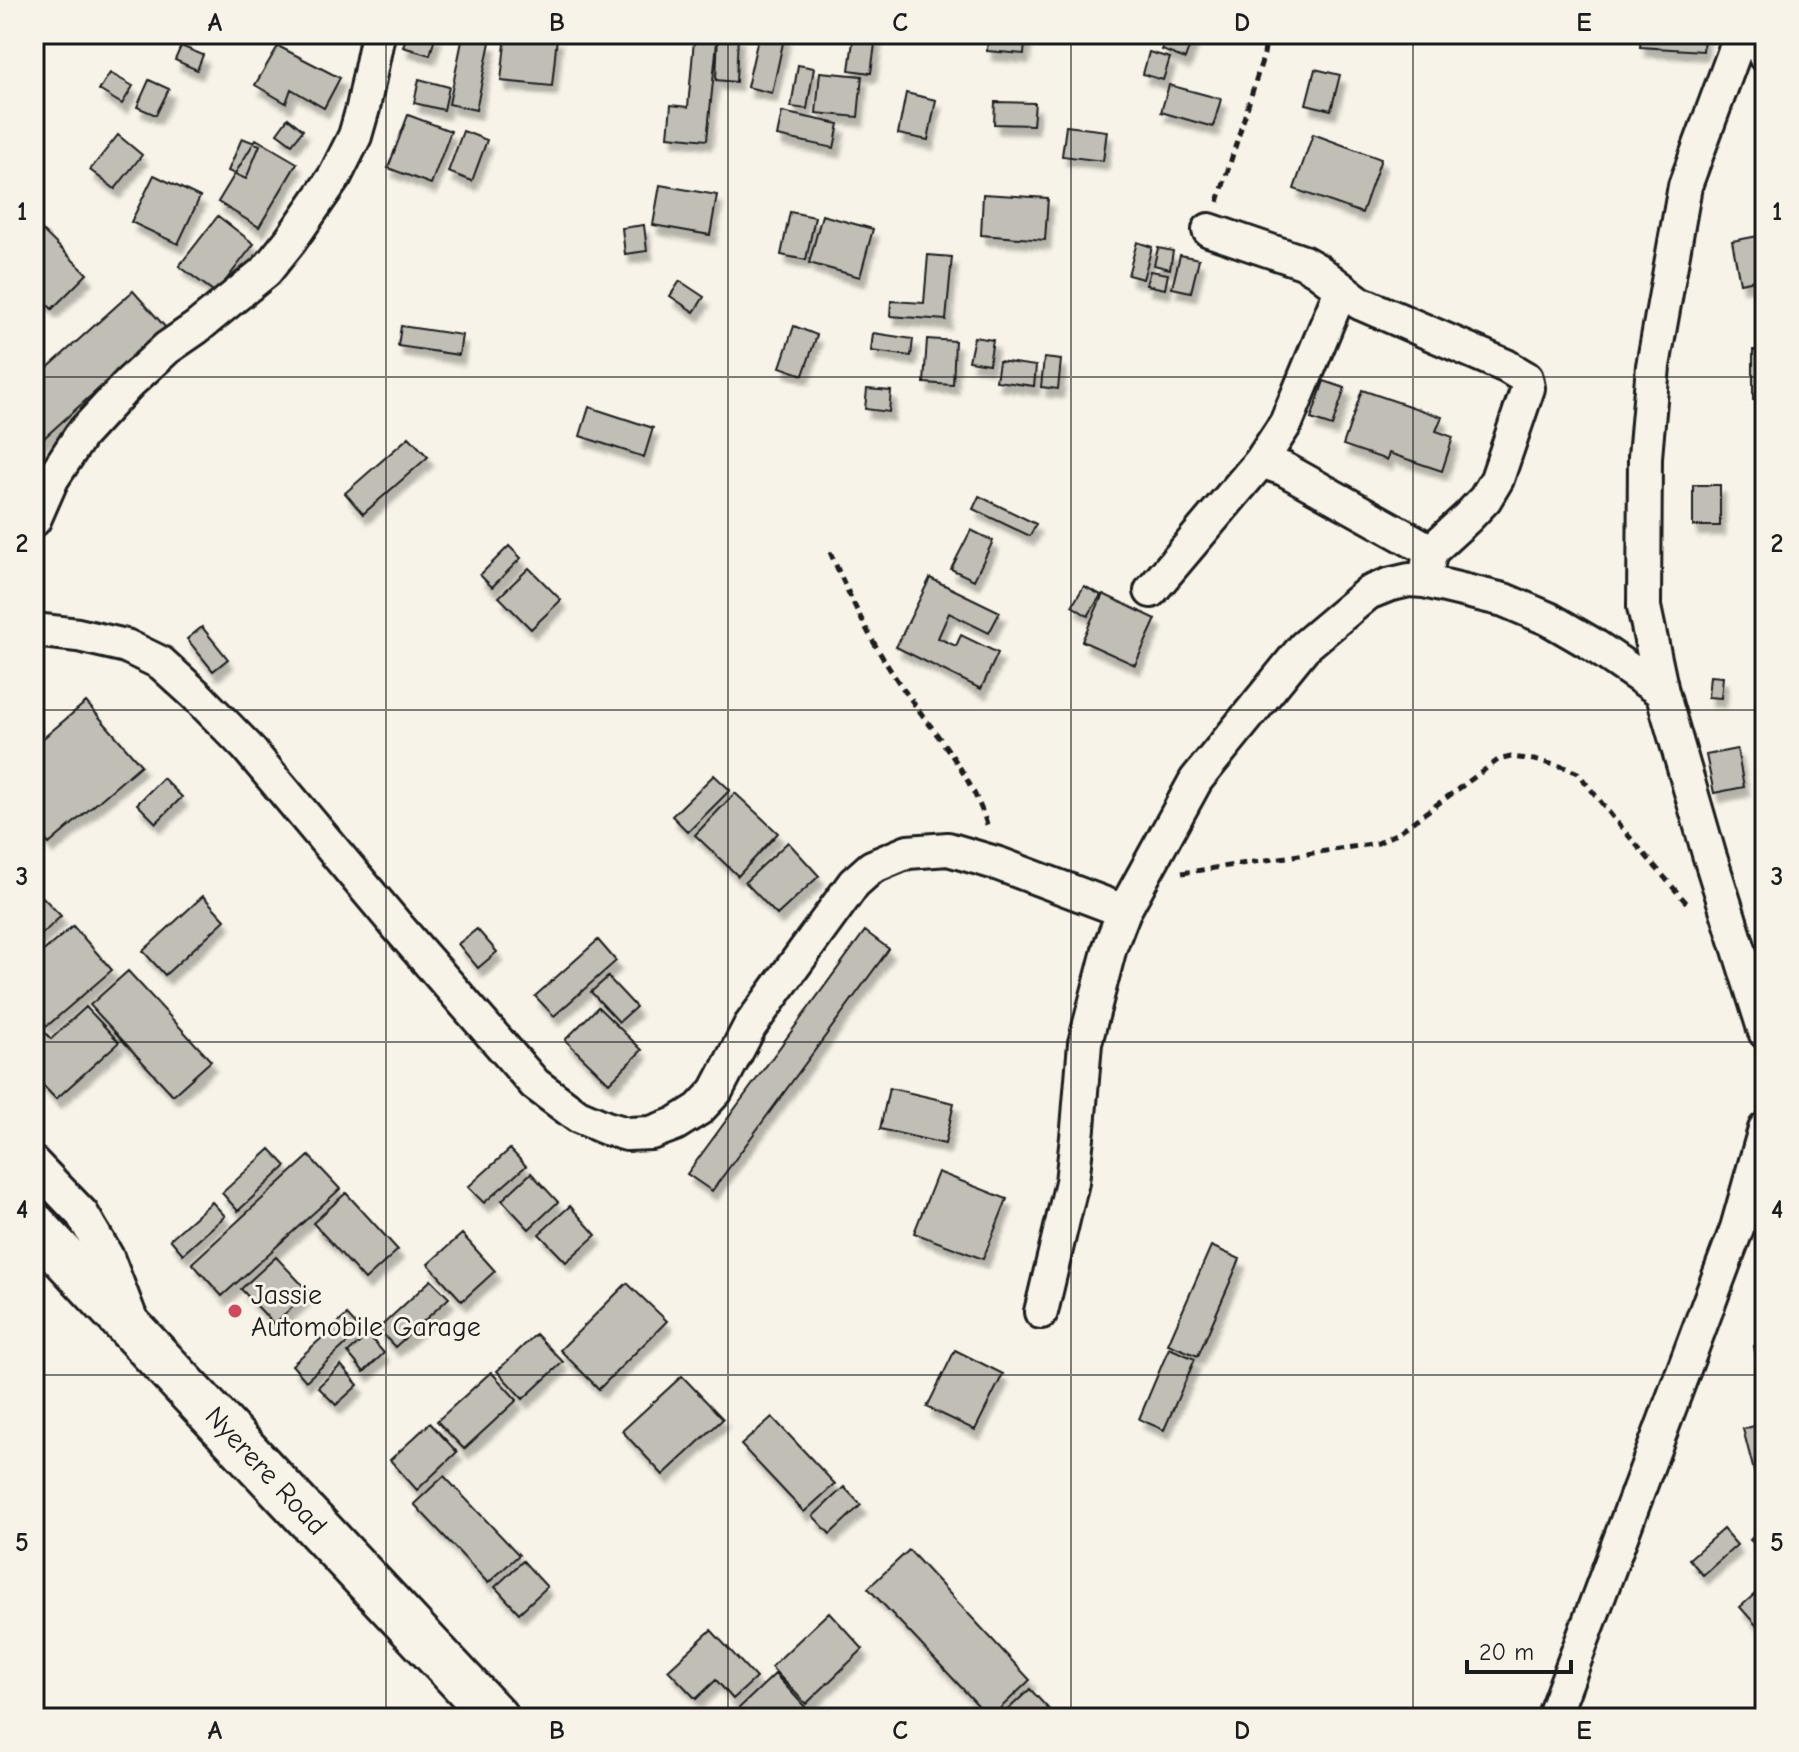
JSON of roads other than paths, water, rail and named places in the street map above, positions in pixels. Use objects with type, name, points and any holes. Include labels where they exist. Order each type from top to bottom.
[{"type":"main road","name":"Nyerere Road","points":[[34,1225],[496,1718]]},
{"type":"street","points":[[34,520],[52,479],[81,435],[119,393],[167,348],[266,271],[290,241],[335,176],[355,136],[378,34]]},
{"type":"street","points":[[1741,34],[1685,186],[1653,366],[1645,457],[1644,607],[1662,692],[1765,1031]]},
{"type":"street","points":[[1758,34],[1765,56]]},
{"type":"street","points":[[1041,1312],[1072,1182],[1085,1043],[1110,947],[1124,911],[1196,780],[1304,647],[1368,593],[1409,580],[1428,566],[1485,499],[1497,479],[1528,388],[1526,378],[1506,366],[1360,303],[1303,262],[1209,230]]},
{"type":"street","points":[[1151,591],[1261,461],[1286,423],[1341,290]]},
{"type":"street","points":[[1261,461],[1284,469],[1428,566],[1549,619],[1662,692]]},
{"type":"street","points":[[34,630],[78,635],[126,646],[161,663],[247,747],[535,1084],[578,1116],[627,1134],[651,1133],[675,1124],[699,1109],[716,1091],[750,1026],[854,883],[872,867],[908,852],[948,849],[999,864],[1124,911]]},
{"type":"street","points":[[1553,1718],[1737,1228],[1765,1129]]},
{"type":"street","points":[[34,1164],[82,1214],[107,1257],[136,1332]]},
{"type":"place","name":"Jassie Automobile Garage","points":[[235,1311]]}]
